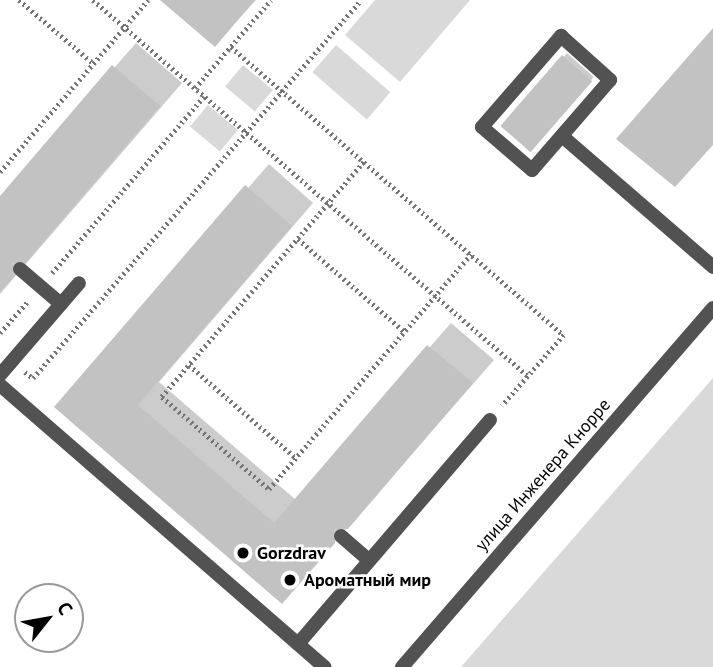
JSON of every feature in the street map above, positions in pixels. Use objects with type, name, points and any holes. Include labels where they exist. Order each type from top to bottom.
[{"type":"street","points":[[561,36],[610,80],[562,136],[532,170],[482,127],[561,36]]},
{"type":"street","points":[[562,136],[713,267]]},
{"type":"street","points":[[20,269],[61,304]]},
{"type":"street","points":[[0,375],[79,283]]},
{"type":"street","name":"улица Инженера Кнорре","points":[[402,667],[713,309]]},
{"type":"street","points":[[0,384],[324,667]]},
{"type":"street","points":[[298,644],[490,420]]},
{"type":"street","points":[[341,536],[369,560]]},
{"type":"path","points":[[19,0],[93,64]]},
{"type":"path","points":[[93,0],[528,376]]},
{"type":"path","points":[[0,172],[148,0]]},
{"type":"path","points":[[195,88],[271,0]]},
{"type":"path","points":[[12,361],[33,379],[361,0]]},
{"type":"path","points":[[230,47],[564,335],[490,420]]},
{"type":"path","points":[[0,333],[204,96]]},
{"type":"path","points":[[364,162],[162,397],[269,489],[471,254]]},
{"type":"path","points":[[298,239],[404,331]]},
{"type":"path","points":[[190,366],[296,458]]},
{"type":"shaded area","points":[[375,0],[470,0],[400,82],[345,35]]},
{"type":"shaded area","points":[[336,45],[390,92],[367,119],[312,72]]},
{"type":"shaded area","points":[[243,65],[273,90],[255,112],[225,86]]},
{"type":"shaded area","points":[[208,105],[238,130],[220,152],[190,126]]},
{"type":"shaded area","points":[[713,378],[713,667],[461,667]]},
{"type":"building","points":[[160,0],[255,0],[215,47]]},
{"type":"building","points":[[713,28],[713,145],[675,187],[616,139]]},
{"type":"building","points":[[562,55],[592,81],[531,152],[500,126]]},
{"type":"building","points":[[112,65],[160,106],[26,262],[12,263],[14,276],[0,292],[0,196]]},
{"type":"building","points":[[245,185],[292,226],[138,405],[274,523],[427,345],[473,383],[348,529],[334,529],[335,543],[282,604],[54,407]]},
{"type":"place","name":"Gorzdrav","points":[[243,553]]},
{"type":"place","name":"Ароматный мир","points":[[290,580]]}]
